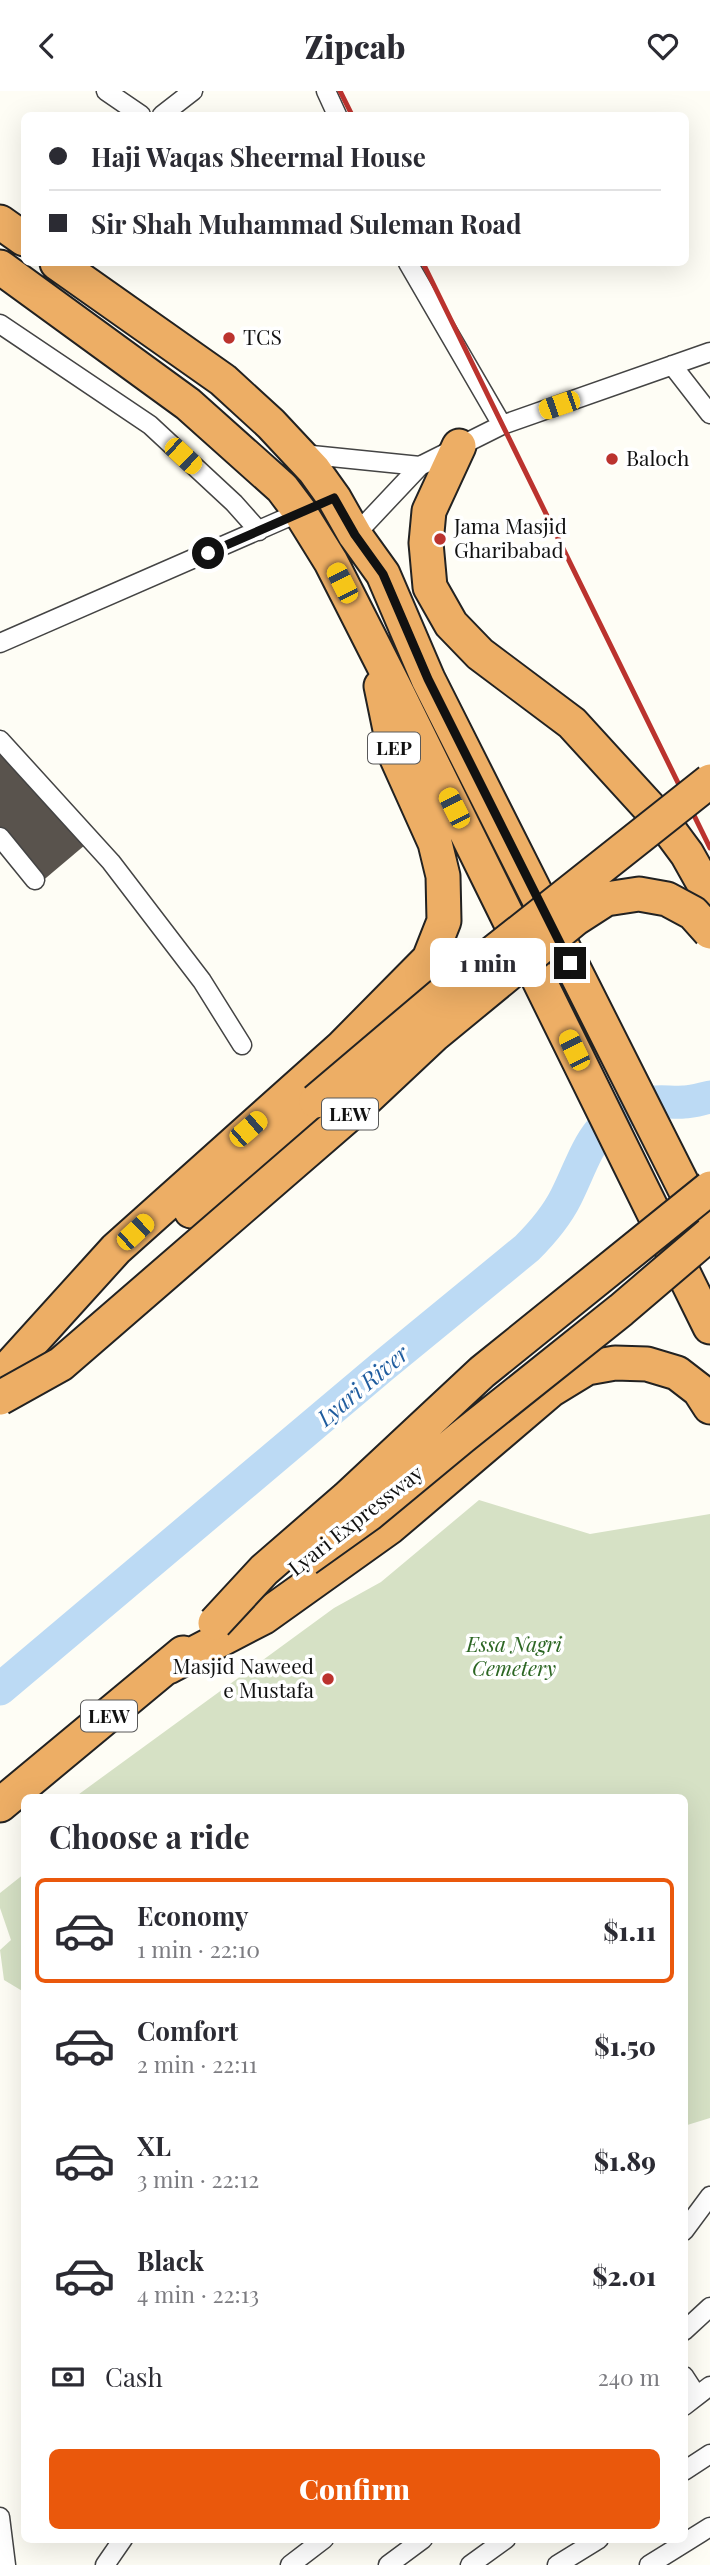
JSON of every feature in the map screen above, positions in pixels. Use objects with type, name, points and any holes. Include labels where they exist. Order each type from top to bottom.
[{"type":"highway","points":[[0,222],[21,237]]},
{"type":"highway","points":[[61,266],[223,380],[299,454],[334,498],[355,535],[383,574],[428,679],[570,963],[699,1191],[710,1239]]},
{"type":"highway","points":[[0,268],[187,404],[282,488],[300,512],[331,562],[374,647],[540,978],[710,1327]]},
{"type":"highway","points":[[452,624],[429,587],[426,543],[429,511],[459,446]]},
{"type":"highway","points":[[300,512],[334,498]]},
{"type":"highway","points":[[383,574],[452,624],[480,654],[572,723],[667,827],[687,854],[710,895]]},
{"type":"highway","name":"LEP","points":[[374,647],[395,754],[435,843]]},
{"type":"highway","name":"LEW","points":[[0,1384],[137,1257],[316,1101],[460,979],[710,781]]},
{"type":"highway","name":"LEW","points":[[0,1377],[116,1249],[342,1047],[429,959],[444,921],[443,876],[435,843]]},
{"type":"highway","name":"LEW","points":[[0,1398],[61,1364],[342,1121],[434,1035],[575,919],[606,899],[639,894],[667,899],[693,913],[710,932]]},
{"type":"highway","name":"LEW","points":[[215,1623],[264,1570],[347,1498],[482,1372],[699,1191]]},
{"type":"highway","name":"Lyari Expressway","points":[[0,1805],[168,1667],[215,1623],[278,1581],[369,1514],[612,1318],[710,1234]]},
{"type":"highway","name":"LEW","points":[[168,1667],[264,1617],[380,1535],[551,1390],[587,1368],[615,1363],[647,1364],[677,1373],[699,1390],[710,1407]]},
{"type":"street","points":[[106,91],[137,112]]},
{"type":"street","points":[[166,112],[193,91]]},
{"type":"street","points":[[326,91],[336,112]]},
{"type":"street","points":[[410,266],[502,425]]},
{"type":"street","points":[[0,324],[150,425],[234,503],[259,531]]},
{"type":"street","points":[[355,535],[420,466],[502,425],[710,352]]},
{"type":"street","points":[[672,365],[710,414]]},
{"type":"street","points":[[299,454],[420,466]]},
{"type":"street","points":[[0,643],[300,512]]},
{"type":"street","points":[[0,740],[111,862],[202,981],[242,1045]]},
{"type":"street","points":[[1,839],[35,880]]},
{"type":"street","points":[[688,2226],[710,2196]]},
{"type":"street","points":[[688,2327],[710,2307]]},
{"type":"street","points":[[688,2468],[710,2454]]},
{"type":"street","points":[[0,2517],[6,2565]]},
{"type":"street","points":[[688,2541],[710,2527]]},
{"type":"street","points":[[105,2565],[120,2543]]},
{"type":"street","points":[[290,2565],[319,2543]]},
{"type":"street","points":[[388,2565],[418,2543]]},
{"type":"street","points":[[470,2565],[500,2543]]},
{"type":"street","points":[[557,2565],[593,2543]]},
{"type":"street","points":[[649,2565],[684,2543]]},
{"type":"green space","name":"Essa Nagri Cemetery","points":[[479,1500],[590,1534],[710,1514],[710,2118],[688,2125],[688,1794],[79,1794],[334,1608],[381,1582]]},
{"type":"green space","points":[[21,1876],[21,1990],[4,1980],[0,1950],[11,1940],[0,1908],[0,1893]]},
{"type":"building","points":[[0,751],[85,845],[40,883],[0,835]]},
{"type":"waterway","name":"Lyari River","points":[[0,1689],[527,1248],[558,1211],[594,1140],[614,1118],[628,1109],[646,1103],[687,1102],[710,1097]]},
{"type":"railway","points":[[340,91],[350,112]]},
{"type":"railway","points":[[424,266],[710,848]]},
{"type":"place","name":"TCS","points":[[229,338]]},
{"type":"place","name":"Baloch","points":[[612,459]]},
{"type":"place","name":"Jama Masjid Gharibabad","points":[[440,539]]},
{"type":"place","name":"Masjid Naweed e Mustafa","points":[[328,1679]]},
{"type":"route","points":[[208,553],[334,498],[355,535],[383,574],[428,679],[570,963]]}]
